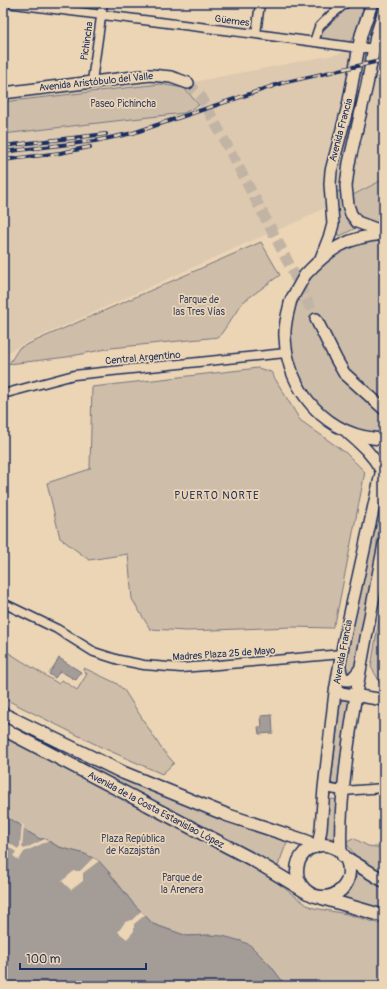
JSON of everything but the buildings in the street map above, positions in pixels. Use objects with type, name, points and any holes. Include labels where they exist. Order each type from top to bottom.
[{"type":"main road","name":"Avenida Francia","points":[[321,258],[333,224],[330,184],[331,171],[348,106],[361,35],[372,3]]},
{"type":"main road","name":"Avenida Francia","points":[[384,11],[376,36],[367,85],[349,163],[346,186],[350,214],[357,222],[384,233]]},
{"type":"main road","name":"Avenida Aristóbulo del Valle","points":[[3,93],[150,75],[171,77],[188,83]]},
{"type":"main road","points":[[383,465],[366,448],[311,405],[300,390],[291,372],[286,353],[285,335],[286,318],[291,300],[305,275],[321,258],[336,247],[353,240],[384,233]]},
{"type":"main road","points":[[316,319],[344,373],[384,409]]},
{"type":"main road","points":[[343,429],[356,434],[384,439]]},
{"type":"main road","name":"Avenida Francia","points":[[316,846],[321,829],[335,692],[383,465]]},
{"type":"main road","name":"Avenida Francia","points":[[342,854],[340,833],[343,791],[355,695],[384,544]]},
{"type":"main road","points":[[340,666],[341,675],[348,680],[353,678],[360,669]]},
{"type":"main road","points":[[335,692],[384,700]]},
{"type":"main road","name":"Avenida de la Costa Estanislao López","points":[[3,714],[124,773],[227,815],[306,841],[316,846]]},
{"type":"main road","name":"Avenida de la Costa Estanislao López","points":[[3,729],[255,861],[312,894],[384,916]]},
{"type":"main road","points":[[342,854],[348,867],[348,873],[346,882],[341,890],[334,895],[325,897],[312,894],[301,886],[297,877],[297,867],[300,858],[307,851],[316,846],[330,847],[342,854],[384,882]]},
{"type":"street","name":"Güemes","points":[[6,3],[359,48],[374,48]]},
{"type":"street","name":"Pichincha","points":[[92,82],[103,3]]},
{"type":"street","points":[[256,34],[260,3]]},
{"type":"street","points":[[314,42],[319,27],[346,3]]},
{"type":"street","name":"Central Argentino","points":[[3,394],[74,375],[286,353]]},
{"type":"street","name":"Madres Plaza 25 de Mayo","points":[[3,603],[57,629],[94,652],[120,660],[144,665],[181,668],[342,654]]},
{"type":"street","points":[[324,788],[343,791],[384,788]]},
{"type":"shaded area","points":[[384,45],[384,178],[301,220],[17,347],[3,355],[3,93],[150,75],[188,83]]},
{"type":"shaded area","points":[[59,658],[81,672],[76,680],[60,671],[55,678],[49,674]]},
{"type":"shaded area","points":[[272,715],[273,733],[259,734],[258,727],[262,727],[261,716]]},
{"type":"shaded area","points":[[3,814],[40,839],[45,839],[59,847],[85,854],[99,861],[132,902],[153,924],[187,936],[223,936],[250,945],[270,965],[286,986],[3,986]]},
{"type":"green space","points":[[353,3],[365,3],[354,37],[351,41],[345,42],[323,39],[321,37],[322,31]]},
{"type":"green space","name":"Paseo Pichincha","points":[[160,84],[184,88],[199,105],[184,113],[3,134],[3,102]]},
{"type":"green space","points":[[358,104],[344,163],[335,167],[352,107]]},
{"type":"green space","points":[[384,179],[384,226],[360,218],[355,212],[351,196]]},
{"type":"green space","points":[[340,191],[343,203],[356,228],[340,236],[337,232],[335,193]]},
{"type":"green space","points":[[384,234],[384,439],[343,429],[300,390],[285,335],[305,275],[353,240]]},
{"type":"green space","name":"Parque de las Tres Vías","points":[[261,242],[280,275],[243,302],[219,337],[111,348],[67,357],[9,364],[19,348]]},
{"type":"green space","points":[[258,368],[271,372],[300,420],[346,453],[365,472],[336,619],[332,628],[292,627],[187,631],[150,629],[132,599],[128,554],[89,560],[60,538],[47,483],[90,469],[92,387]]},
{"type":"green space","points":[[384,481],[384,508],[377,540],[377,558],[356,669],[351,674],[347,673],[345,669],[367,554],[372,540]]},
{"type":"green space","points":[[384,590],[384,694],[371,667]]},
{"type":"green space","points":[[3,650],[59,684],[62,680],[77,690],[87,674],[83,670],[84,668],[116,683],[124,690],[161,748],[174,763],[162,774],[101,747],[3,698]]},
{"type":"green space","points":[[342,700],[349,702],[339,785],[332,784],[331,782],[340,705]]},
{"type":"green space","name":"Parque de la Arenera","points":[[3,736],[267,875],[307,905],[314,908],[347,914],[384,925],[384,986],[286,986],[270,965],[241,941],[210,935],[187,936],[153,924],[132,902],[108,871],[85,854],[59,847],[45,839],[40,839],[3,814]]},
{"type":"green space","points":[[79,758],[194,809],[289,841],[285,847],[278,866],[78,761]]},
{"type":"green space","points":[[333,799],[338,803],[336,839],[324,837],[327,827],[328,803],[329,800]]},
{"type":"green space","points":[[353,838],[368,846],[384,848],[384,875],[359,860],[345,842]]},
{"type":"green space","points":[[356,869],[384,887],[384,910],[342,899],[349,893],[353,886],[356,878]]},
{"type":"pier","points":[[22,824],[24,826],[22,847],[24,849],[45,839],[48,841],[24,852],[19,860],[13,856],[16,852],[3,843],[3,839],[18,849],[20,846]]},
{"type":"pier","points":[[93,858],[99,861],[83,873],[83,881],[71,890],[62,881],[74,871],[80,871]]},
{"type":"pier","points":[[141,911],[145,915],[134,924],[134,931],[127,939],[118,932],[125,922],[132,920]]},
{"type":"tunnel","points":[[188,83],[202,98],[280,246],[316,319]]},
{"type":"railway","points":[[3,152],[95,141],[133,133],[282,83],[384,60]]},
{"type":"railway","points":[[3,146],[106,134]]},
{"type":"railway","points":[[3,160],[60,153],[90,147]]},
{"type":"district","name":"PUERTO NORTE","points":[[217,495]]},
{"type":"park label","name":"Plaza República de Kazajstán","points":[[133,844]]}]
